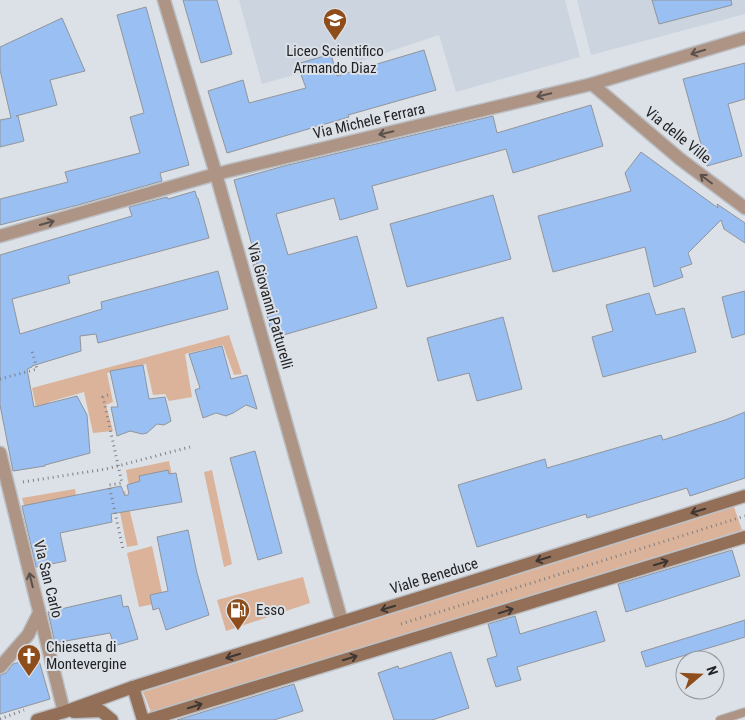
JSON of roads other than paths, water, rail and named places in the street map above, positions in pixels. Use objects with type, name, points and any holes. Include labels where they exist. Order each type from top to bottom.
[{"type":"street","name":"Via Giovanni Patturelli","points":[[164,0],[216,174],[342,622]]},
{"type":"street","name":"Via Michele Ferrara","points":[[0,236],[216,174],[592,84],[745,38]]},
{"type":"street","name":"Via delle Ville","points":[[592,84],[680,159],[745,208]]},
{"type":"street","name":"Via San Carlo","points":[[0,453],[66,716]]},
{"type":"street","name":"Viale Beneduce","points":[[66,716],[133,687],[745,496]]},
{"type":"street","points":[[148,720],[745,537]]},
{"type":"street","points":[[0,667],[28,635],[39,613]]},
{"type":"street","points":[[133,687],[143,720]]},
{"type":"street","points":[[37,720],[101,712],[112,720]]},
{"type":"lane","points":[[720,720],[745,712]]},
{"type":"place","name":"Liceo Scientifico Armando Diaz","points":[[335,41]]},
{"type":"place","name":"Esso","points":[[238,631]]},
{"type":"place","name":"Chiesetta di Montevergine","points":[[29,677]]}]
